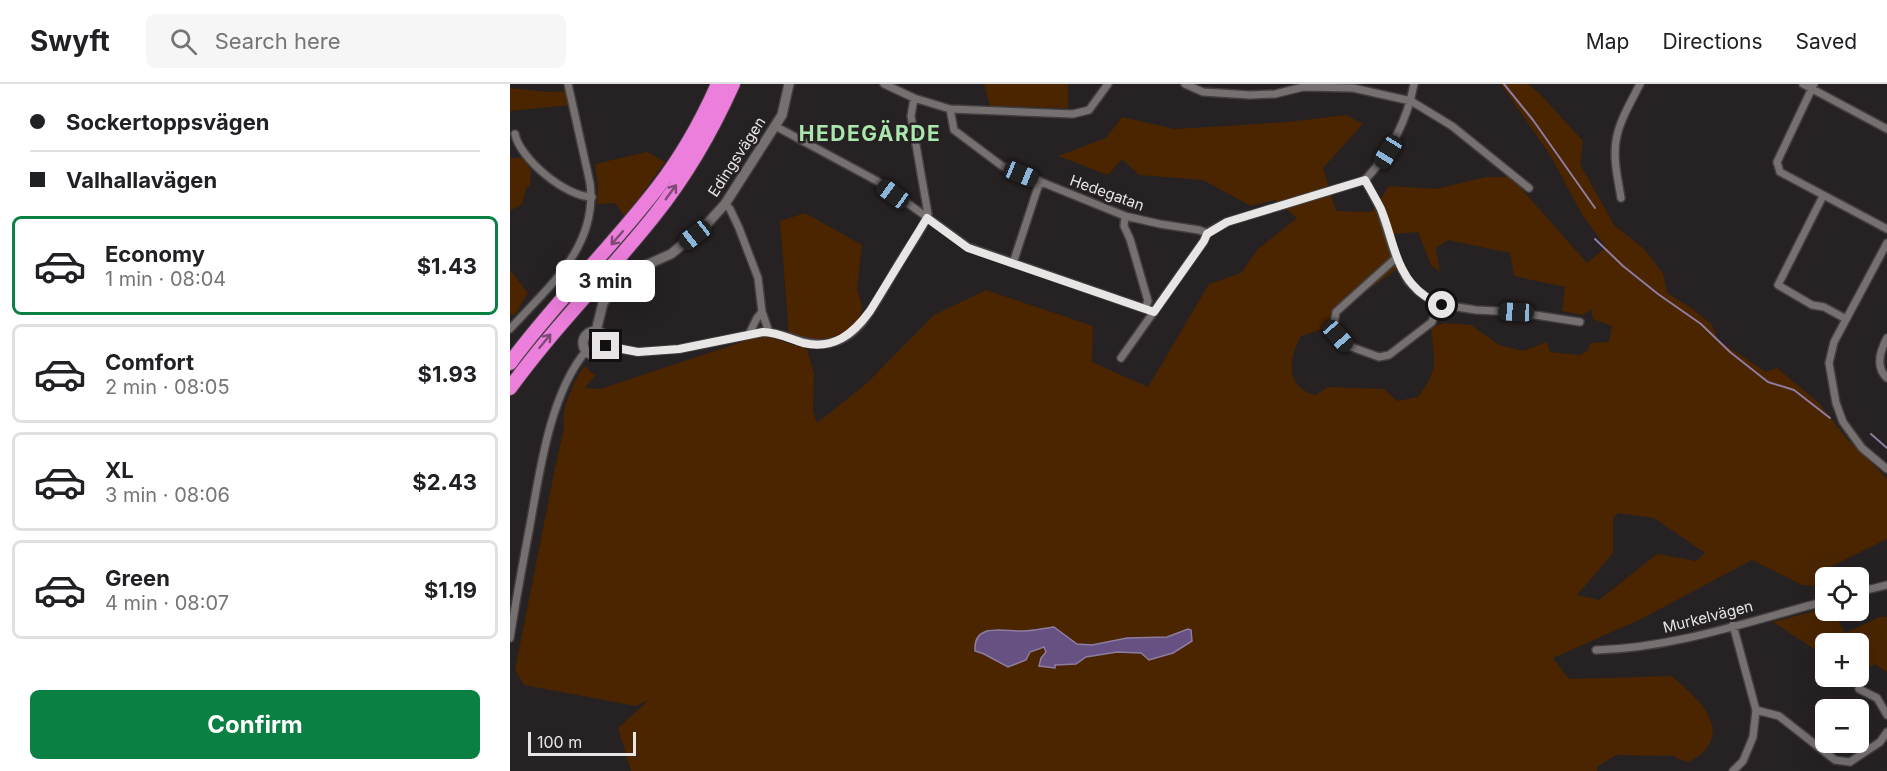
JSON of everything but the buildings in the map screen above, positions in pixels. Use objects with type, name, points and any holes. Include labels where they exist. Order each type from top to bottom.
[{"type":"highway","points":[[510,363],[660,185],[694,131],[718,84]]},
{"type":"highway","points":[[510,388],[542,345],[634,240],[672,192],[707,138],[733,84]]},
{"type":"street","points":[[510,329],[571,261],[584,237],[590,216],[592,197],[568,84]]},
{"type":"street","name":"Edingsvägen","points":[[596,331],[603,303],[618,281],[626,274],[671,254],[706,225],[724,204],[775,126],[785,106],[789,84]]},
{"type":"street","points":[[884,84],[914,98],[950,109],[1073,114],[1089,110],[1108,84]]},
{"type":"street","points":[[1185,84],[1203,92],[1250,95],[1275,94],[1312,85],[1353,88],[1411,100],[1452,126],[1529,188]]},
{"type":"street","points":[[1121,358],[1207,234],[1227,222],[1365,180],[1395,141],[1411,100],[1413,84]]},
{"type":"street","points":[[1621,198],[1616,141],[1621,122],[1640,84]]},
{"type":"street","points":[[1803,84],[1813,86],[1887,129]]},
{"type":"street","points":[[1813,86],[1776,162],[1780,172],[1887,229]]},
{"type":"street","points":[[606,346],[638,352],[662,351],[722,341],[748,334],[770,332],[804,343],[832,343],[844,339],[870,311],[927,218],[927,206],[911,116],[914,98]]},
{"type":"street","name":"Hedegatan","points":[[950,109],[954,130],[1002,166],[1125,216],[1160,225],[1199,230],[1207,234]]},
{"type":"street","points":[[775,126],[877,181],[968,248],[1154,312]]},
{"type":"street","points":[[515,134],[516,140],[529,159],[541,171],[573,192],[592,197]]},
{"type":"street","points":[[1365,180],[1380,208],[1396,258],[1408,281],[1419,292],[1438,304],[1476,310],[1516,312],[1580,322]]},
{"type":"street","points":[[1013,263],[1040,182]]},
{"type":"street","points":[[1823,196],[1778,285],[1812,305],[1846,319]]},
{"type":"street","points":[[724,204],[730,209],[739,228],[758,278],[762,312],[770,332]]},
{"type":"street","points":[[1125,216],[1124,226],[1148,301],[1146,309]]},
{"type":"street","points":[[1887,243],[1834,342],[1829,363],[1836,404],[1843,422],[1855,440],[1887,469]]},
{"type":"street","points":[[1396,258],[1336,312],[1334,324],[1338,336],[1346,345],[1379,357],[1389,355],[1432,322],[1438,304]]},
{"type":"street","points":[[748,334],[756,318],[762,312]]},
{"type":"street","points":[[596,331],[605,336],[606,346],[598,355],[586,351],[583,344],[584,338],[590,332],[596,331]]},
{"type":"street","points":[[1887,338],[1879,360],[1883,375],[1887,378]]},
{"type":"street","points":[[510,638],[548,438],[567,380],[586,351]]},
{"type":"street","points":[[1869,589],[1887,585]]},
{"type":"street","name":"Murkelvägen","points":[[1596,650],[1631,649],[1659,644],[1815,604]]},
{"type":"street","points":[[1733,625],[1756,710],[1753,737],[1743,761],[1733,771]]},
{"type":"street","points":[[1859,689],[1877,698],[1887,715]]},
{"type":"street","points":[[1756,710],[1779,716],[1835,760],[1850,762],[1880,742],[1887,732]]},
{"type":"shaded area","points":[[984,84],[1068,84],[1068,108],[990,106]]},
{"type":"shaded area","points":[[1501,84],[1528,84],[1583,141],[1580,164],[1614,225],[1644,249],[1663,273],[1667,293],[1690,307],[1711,324],[1719,341],[1766,372],[1777,368],[1819,403],[1848,440],[1887,478],[1887,539],[1830,567],[1815,567],[1815,586],[1802,585],[1752,560],[1641,619],[1553,658],[1569,679],[1672,676],[1705,709],[1713,729],[1711,740],[1705,750],[1690,762],[1675,756],[1616,755],[1597,767],[1597,771],[631,771],[618,728],[649,700],[636,706],[524,685],[515,670],[564,428],[564,413],[572,387],[585,366],[596,374],[585,388],[600,389],[763,335],[807,349],[814,374],[813,411],[817,423],[866,384],[934,315],[986,290],[1093,326],[1092,362],[1148,387],[1209,284],[1241,273],[1258,249],[1297,218],[1275,200],[1251,206],[1203,180],[1139,175],[1122,159],[1108,175],[1058,156],[1106,138],[1122,117],[1175,129],[1288,122],[1346,115],[1363,124],[1323,168],[1336,211],[1372,212],[1389,186],[1436,189],[1486,177],[1511,177],[1587,263],[1606,247],[1583,216],[1550,155]],"holes":[[[1418,232],[1431,265],[1440,272],[1436,248],[1448,240],[1510,253],[1514,276],[1565,287],[1562,311],[1583,315],[1591,309],[1593,319],[1612,326],[1609,342],[1591,343],[1587,351],[1580,355],[1550,352],[1547,342],[1523,351],[1499,345],[1471,325],[1445,323],[1431,327],[1433,371],[1418,397],[1397,401],[1384,389],[1328,387],[1316,395],[1299,386],[1294,379],[1292,363],[1301,336],[1329,327],[1329,321],[1348,304],[1396,270],[1401,257],[1394,234]],[[1618,513],[1654,518],[1705,553],[1696,561],[1657,554],[1599,600],[1577,595],[1613,553],[1613,518]],[[1054,627],[1077,644],[1092,645],[1127,638],[1167,637],[1188,629],[1141,653],[1117,652],[1086,657],[1076,664],[1055,665],[1041,658],[1046,652],[1044,647],[1030,652],[1008,667],[984,654],[990,629],[1025,631]]]},
{"type":"shaded area","points":[[510,88],[547,92],[566,91],[570,105],[510,111]]},
{"type":"shaded area","points":[[647,152],[665,162],[625,217],[615,203],[597,204],[598,186],[595,164]]},
{"type":"shaded area","points":[[510,158],[523,158],[531,170],[530,185],[526,188],[522,204],[510,211]]},
{"type":"shaded area","points":[[805,213],[862,245],[857,288],[862,307],[861,316],[856,323],[831,341],[818,342],[789,336],[780,221]]},
{"type":"shaded area","points":[[510,270],[528,293],[515,315],[510,314]]},
{"type":"shaded area","points":[[1815,611],[1815,621],[1838,621],[1845,633],[1815,633],[1815,649],[1773,622]]},
{"type":"shaded area","points":[[1880,617],[1887,617],[1887,672],[1875,664],[1869,667],[1869,633],[1845,633]]},
{"type":"shaded area","points":[[1054,627],[1077,644],[1092,645],[1127,638],[1167,637],[1188,629],[1191,630],[1192,641],[1173,653],[1149,660],[1141,653],[1117,652],[1086,657],[1076,664],[1055,665],[1055,668],[1039,666],[1046,652],[1044,647],[1030,652],[1026,660],[1008,667],[975,651],[979,635],[985,632],[992,630],[1028,631]]},
{"type":"waterway","points":[[1504,84],[1533,120],[1595,208]]},
{"type":"waterway","points":[[1595,239],[1623,266],[1701,324],[1730,352],[1768,382],[1794,390],[1830,418]]},
{"type":"waterway","points":[[1871,434],[1887,448]]},
{"type":"district","name":"HEDEGÄRDE","points":[[870,134]]},
{"type":"route","points":[[606,346],[638,352],[679,349],[763,332],[770,332],[804,343],[832,343],[844,339],[853,332],[870,311],[927,218],[968,248],[1154,312],[1207,234],[1227,222],[1365,180],[1380,208],[1396,258],[1408,281],[1419,292],[1442,305]]}]
